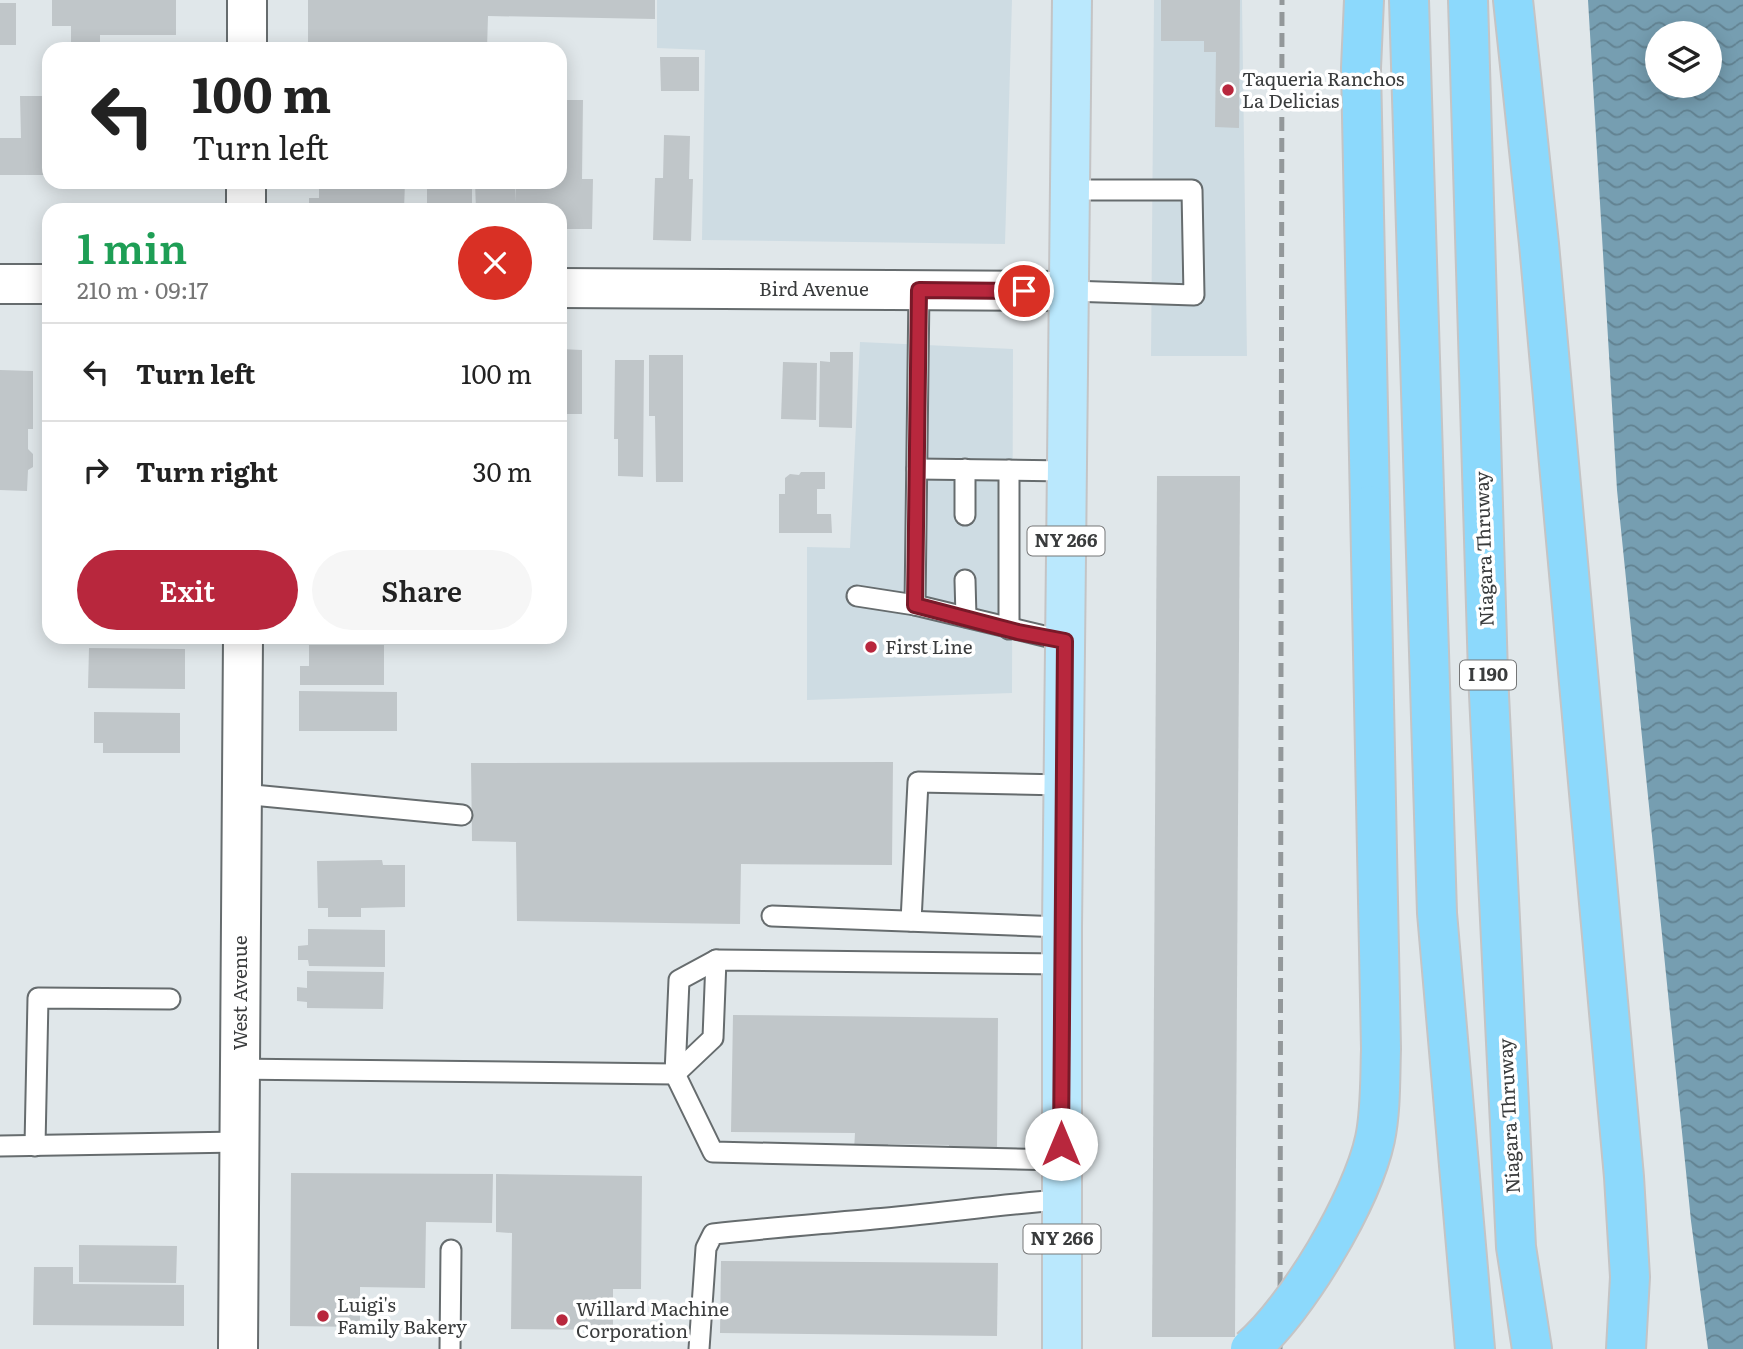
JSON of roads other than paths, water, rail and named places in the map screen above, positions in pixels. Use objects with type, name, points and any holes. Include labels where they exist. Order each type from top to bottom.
[{"type":"highway","points":[[1251,1349],[1265,1337],[1311,1275],[1361,1182],[1375,1139],[1380,1094],[1361,68],[1364,0]]},
{"type":"highway","points":[[1409,0],[1437,913],[1475,1349]]},
{"type":"highway","name":"Niagara Thruway","points":[[1468,0],[1488,674],[1516,1247],[1532,1349]]},
{"type":"highway","points":[[1513,0],[1539,244],[1624,1177],[1630,1277],[1626,1349]]},
{"type":"main road","name":"NY 266","points":[[1062,1349],[1063,785],[1072,0]]},
{"type":"street","points":[[247,0],[247,42]]},
{"type":"street","points":[[0,284],[42,284]]},
{"type":"street","name":"Bird Avenue","points":[[567,288],[1069,291]]},
{"type":"street","name":"West Avenue","points":[[238,1349],[243,644]]},
{"type":"lane","points":[[1069,291],[1194,295],[1192,190],[1070,190]]},
{"type":"lane","points":[[915,605],[919,290]]},
{"type":"lane","points":[[916,469],[1067,471]]},
{"type":"lane","points":[[965,469],[965,515]]},
{"type":"lane","points":[[1009,470],[1009,629]]},
{"type":"lane","points":[[965,580],[966,617]]},
{"type":"lane","points":[[857,596],[915,605],[1065,641]]},
{"type":"lane","points":[[911,921],[918,782],[1063,785]]},
{"type":"lane","points":[[242,794],[462,814]]},
{"type":"lane","points":[[772,916],[911,921],[1062,945]]},
{"type":"lane","points":[[1061,1160],[713,1152],[675,1074],[679,980],[716,960],[1062,945]]},
{"type":"lane","points":[[240,1069],[675,1074],[713,1038],[716,960]]},
{"type":"lane","points":[[35,1146],[38,998],[170,999]]},
{"type":"lane","points":[[0,1146],[239,1142]]},
{"type":"lane","points":[[699,1349],[706,1248],[713,1234],[792,1224],[876,1219],[1062,1200]]},
{"type":"lane","points":[[450,1349],[451,1250]]},
{"type":"water","points":[[1588,0],[1743,0],[1743,1349],[1708,1349],[1691,1221],[1617,490]]},
{"type":"railway","points":[[1280,1349],[1282,0]]},
{"type":"place","name":"Taqueria Ranchos La Delicias","points":[[1228,90]]},
{"type":"place","name":"First Line","points":[[871,647]]},
{"type":"place","name":"Luigi's Family Bakery","points":[[323,1316]]},
{"type":"place","name":"Willard Machine Corporation","points":[[562,1320]]}]
